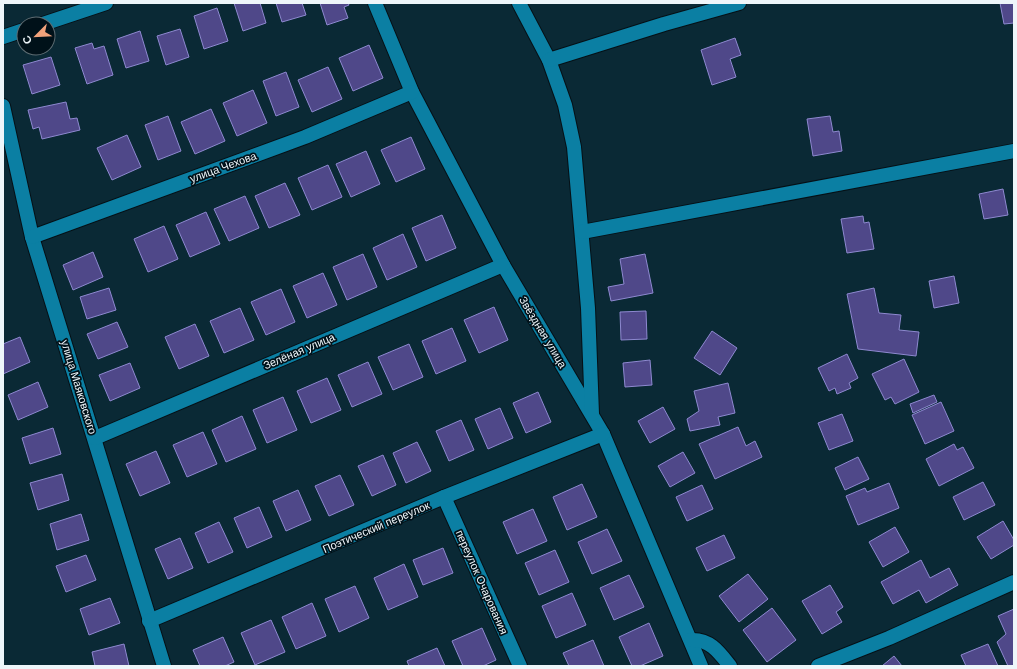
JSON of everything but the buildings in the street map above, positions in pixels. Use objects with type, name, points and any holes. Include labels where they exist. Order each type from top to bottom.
[{"type":"street","points":[[56,20],[106,3]]},
{"type":"street","name":"Звёздная улица","points":[[375,3],[412,92],[502,265],[603,434],[701,666]]},
{"type":"street","points":[[519,3],[549,60],[565,105],[574,148],[590,338],[592,415]]},
{"type":"street","points":[[549,60],[664,24],[739,3]]},
{"type":"street","points":[[3,37],[16,33]]},
{"type":"street","name":"улица Чехова","points":[[32,237],[305,137],[412,92]]},
{"type":"street","name":"улица Маяковского","points":[[3,106],[32,237],[164,666]]},
{"type":"street","points":[[582,232],[1014,151]]},
{"type":"street","name":"Зелёная улица","points":[[95,438],[502,265]]},
{"type":"street","name":"Поэтический переулок","points":[[149,621],[444,497],[603,434]]},
{"type":"street","name":"переулок Очарования","points":[[444,497],[520,666]]},
{"type":"street","points":[[818,666],[889,638],[1014,582]]},
{"type":"street","points":[[691,640],[702,640],[717,650],[730,666]]}]
